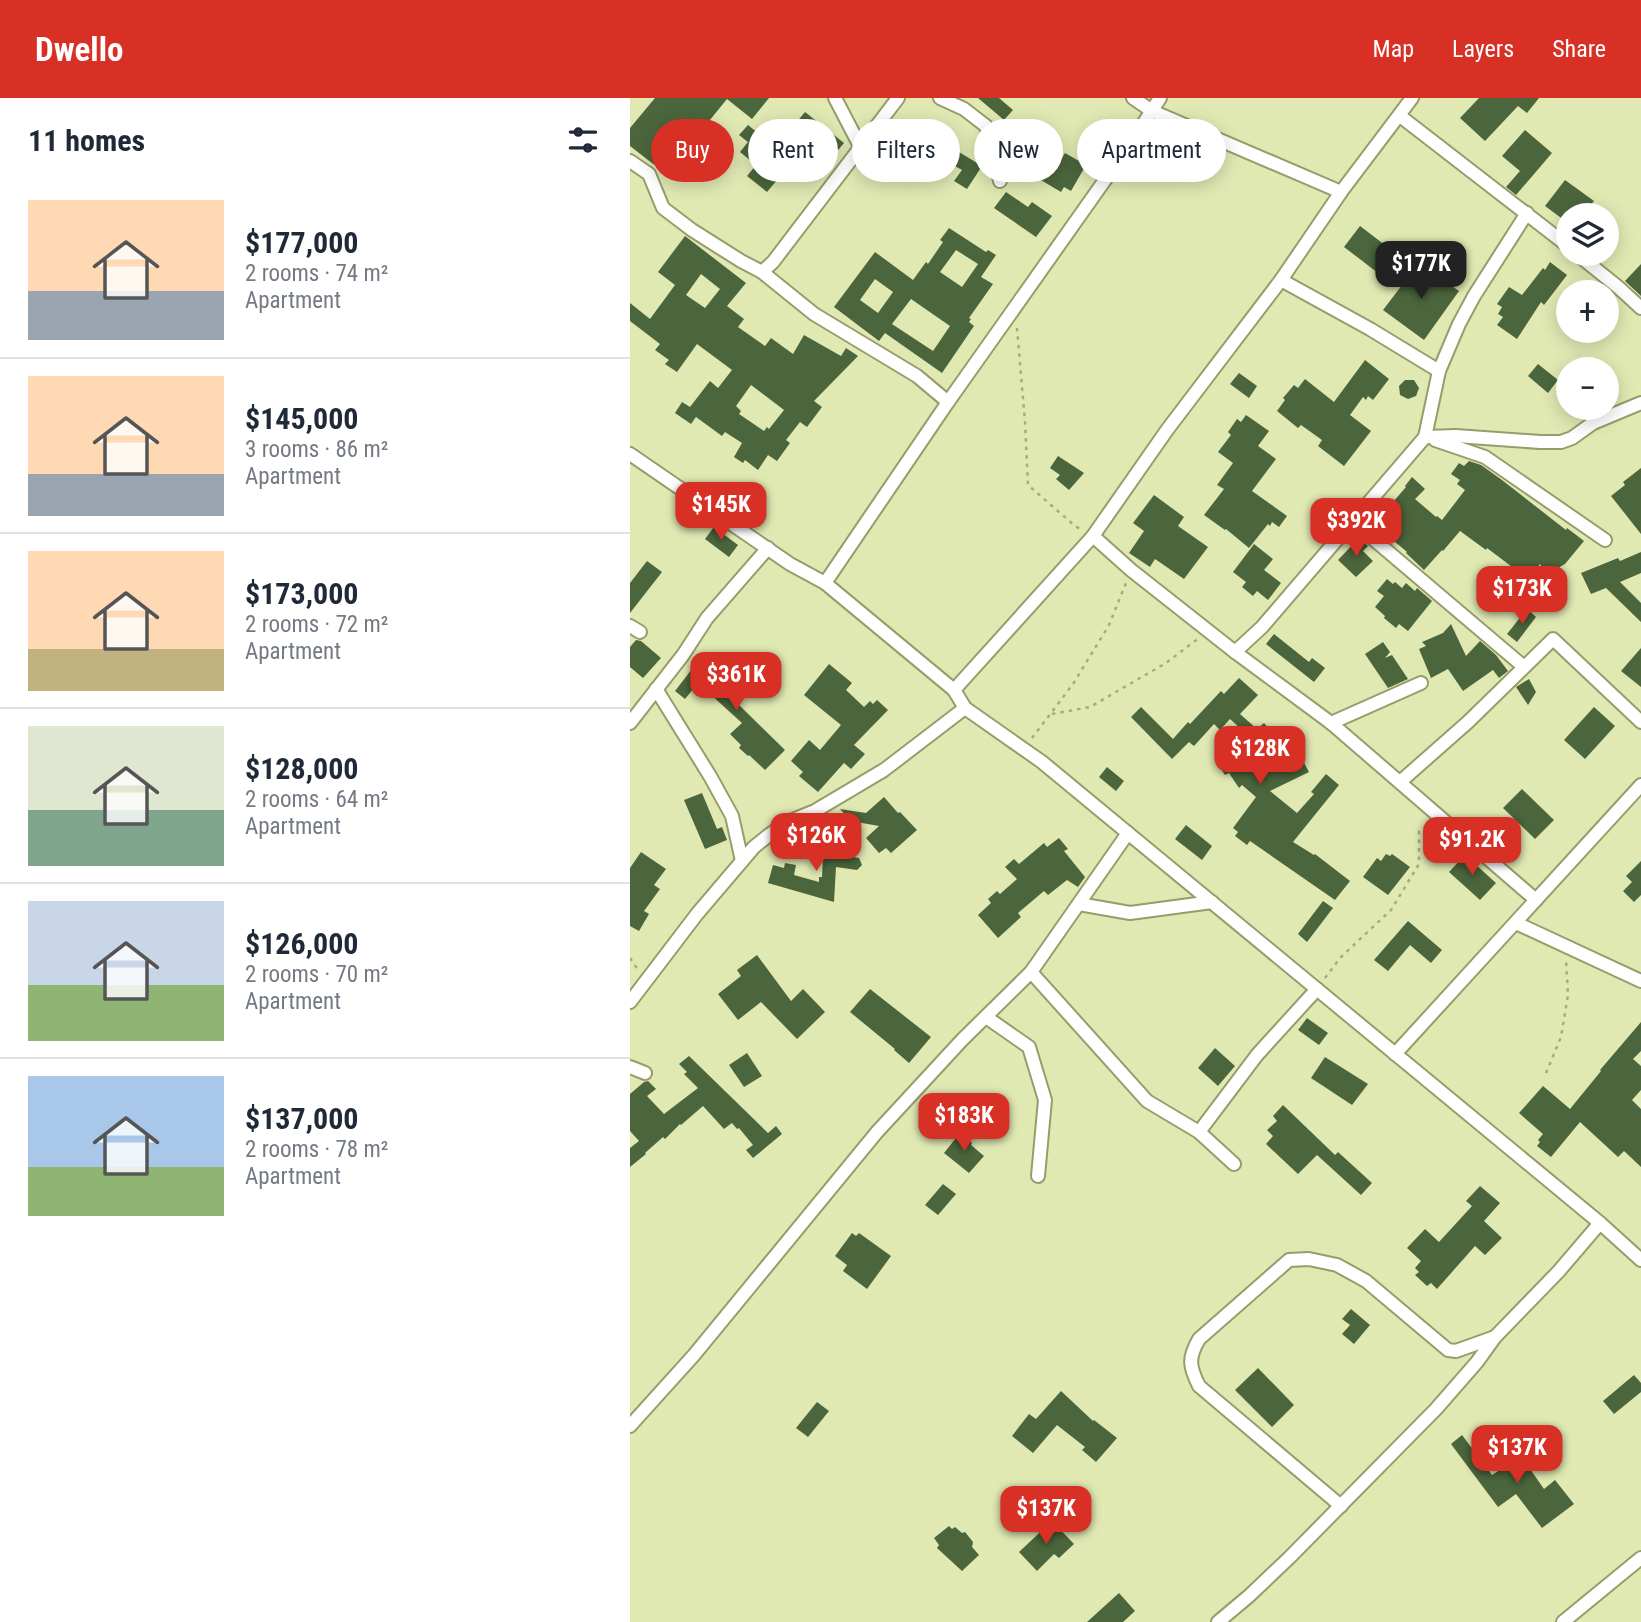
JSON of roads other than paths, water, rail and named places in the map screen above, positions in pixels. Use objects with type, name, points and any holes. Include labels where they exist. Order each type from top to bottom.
[{"type":"street","points":[[835,98],[852,131]]},
{"type":"street","points":[[881,119],[898,98]]},
{"type":"street","points":[[940,98],[964,109],[977,119]]},
{"type":"street","points":[[1133,98],[1152,111],[1340,192]]},
{"type":"street","points":[[825,583],[1160,98]]},
{"type":"street","points":[[954,690],[1093,536],[1167,430],[1281,280],[1340,192],[1412,98]]},
{"type":"street","points":[[1400,116],[1556,236]]},
{"type":"street","points":[[762,272],[852,157]]},
{"type":"street","points":[[630,161],[649,174],[663,208],[692,230],[762,272],[814,314],[907,369],[948,402]]},
{"type":"street","points":[[1235,652],[1262,627],[1425,437],[1439,371],[1460,324],[1474,296],[1527,213]]},
{"type":"street","points":[[1592,266],[1641,308]]},
{"type":"street","points":[[1281,280],[1439,371]]},
{"type":"street","points":[[1425,437],[1456,436],[1561,442],[1593,424],[1641,403]]},
{"type":"street","points":[[1425,437],[1485,457],[1605,540]]},
{"type":"street","points":[[630,454],[790,564],[825,583],[954,690],[965,708],[1023,749],[1128,833],[1601,1223],[1641,1260]]},
{"type":"street","points":[[1352,521],[1524,667]]},
{"type":"street","points":[[1093,536],[1207,632],[1331,723],[1536,900]]},
{"type":"street","points":[[630,723],[683,655],[706,618],[768,548]]},
{"type":"street","points":[[1400,782],[1468,722],[1553,639],[1641,722]]},
{"type":"street","points":[[1331,723],[1421,683]]},
{"type":"street","points":[[656,689],[732,816],[742,861]]},
{"type":"street","points":[[630,1002],[697,915],[742,861],[769,835],[790,821],[845,795],[884,770],[965,708]]},
{"type":"street","points":[[1395,1054],[1641,785]]},
{"type":"street","points":[[630,1426],[694,1355],[877,1132],[962,1040],[1031,972],[1128,833]]},
{"type":"street","points":[[1079,904],[1130,913],[1212,902]]},
{"type":"street","points":[[1516,923],[1641,981]]},
{"type":"street","points":[[1031,972],[1147,1101],[1199,1132],[1234,1164]]},
{"type":"street","points":[[1199,1132],[1257,1055],[1317,989]]},
{"type":"street","points":[[986,1017],[1029,1047],[1045,1100],[1038,1176]]},
{"type":"street","points":[[630,1067],[645,1073]]},
{"type":"street","points":[[1218,1622],[1250,1596],[1436,1409],[1478,1362],[1496,1337],[1601,1223]]},
{"type":"street","points":[[1340,1506],[1199,1386],[1191,1371],[1190,1353],[1199,1339],[1289,1260],[1309,1259],[1337,1265],[1366,1281],[1448,1350],[1456,1351],[1496,1337]]},
{"type":"street","points":[[1563,1622],[1641,1558]]}]
